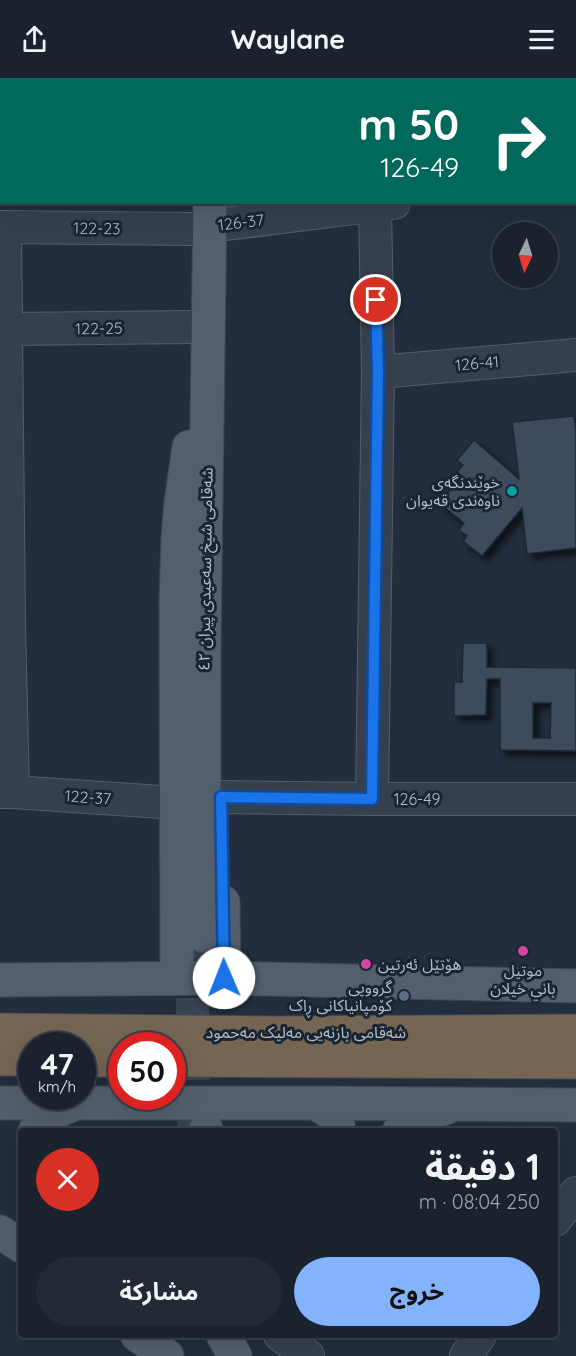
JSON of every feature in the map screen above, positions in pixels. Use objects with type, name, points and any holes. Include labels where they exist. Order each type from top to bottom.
[{"type":"highway","name":"شەقامی بازنەیی مەلیک مەحمود","points":[[0,1030],[576,1031]]},
{"type":"highway","points":[[0,1059],[18,1059]]},
{"type":"highway","name":"شەقامی بازنەیی مەلیک مەحمود","points":[[186,1060],[576,1062]]},
{"type":"main road","name":"شەقامی شیخ سەعیدی پیران ٤٢","points":[[199,433],[193,327],[202,215]]},
{"type":"main road","name":"شەقامی شیخ سەعیدی پیران ٤٢","points":[[198,936],[193,560],[199,433],[202,215]]},
{"type":"main road","points":[[199,433],[215,483],[220,537],[224,978]]},
{"type":"main road","points":[[177,978],[176,603],[178,538],[181,503],[199,433]]},
{"type":"main road","points":[[0,980],[224,978],[576,986]]},
{"type":"main road","points":[[96,1102],[576,1105]]},
{"type":"main road","points":[[0,1103],[18,1103]]},
{"type":"main road","points":[[315,1103],[329,1111],[339,1128]]},
{"type":"main road","points":[[404,1128],[425,1116],[458,1104]]},
{"type":"main road","points":[[37,1128],[58,1110]]},
{"type":"main road","points":[[0,1232],[18,1244]]},
{"type":"main road","points":[[208,1338],[218,1356]]},
{"type":"main road","points":[[225,1338],[236,1356]]},
{"type":"street","name":"126-37","points":[[202,215],[370,204]]},
{"type":"street","points":[[372,799],[378,372],[385,204]]},
{"type":"street","name":"122-23","points":[[3,227],[202,215]]},
{"type":"street","points":[[3,227],[6,329],[3,371],[7,792]]},
{"type":"street","name":"122-25","points":[[6,329],[193,327]]},
{"type":"street","name":"126-41","points":[[378,372],[576,355]]},
{"type":"street","name":"122-37","points":[[7,792],[176,803]]},
{"type":"street","name":"126-49","points":[[221,797],[576,799]]},
{"type":"street","points":[[558,1216],[576,1193]]},
{"type":"street","points":[[283,1338],[308,1356]]},
{"type":"street","points":[[466,1356],[478,1338]]},
{"type":"building","name":"خوێندنگەی ناوەندی قەیوان","points":[[574,416],[576,548],[527,554],[522,508],[482,556],[463,541],[467,536],[459,530],[464,523],[439,503],[462,476],[457,472],[463,465],[457,460],[474,440],[519,479],[512,422]]},
{"type":"building","points":[[463,643],[487,643],[487,667],[576,668],[576,751],[500,750],[500,679],[487,679],[486,715],[454,716],[454,682],[462,682]],"holes":[[[533,703],[551,703],[550,738],[533,738]]]},
{"type":"tunnel","points":[[192,949],[194,1128]]},
{"type":"place","name":"خوێندنگەی ناوەندی قەیوان","points":[[512,491]]},
{"type":"place","name":"موتيل باني خيلان","points":[[523,951]]},
{"type":"place","name":"هۆتێل ئەرتین","points":[[366,964]]},
{"type":"place","name":"گرووپی کۆمپانیاکانی ڕاک","points":[[404,996]]},
{"type":"route","points":[[224,978],[221,797],[372,799],[378,372],[376,300]]}]
